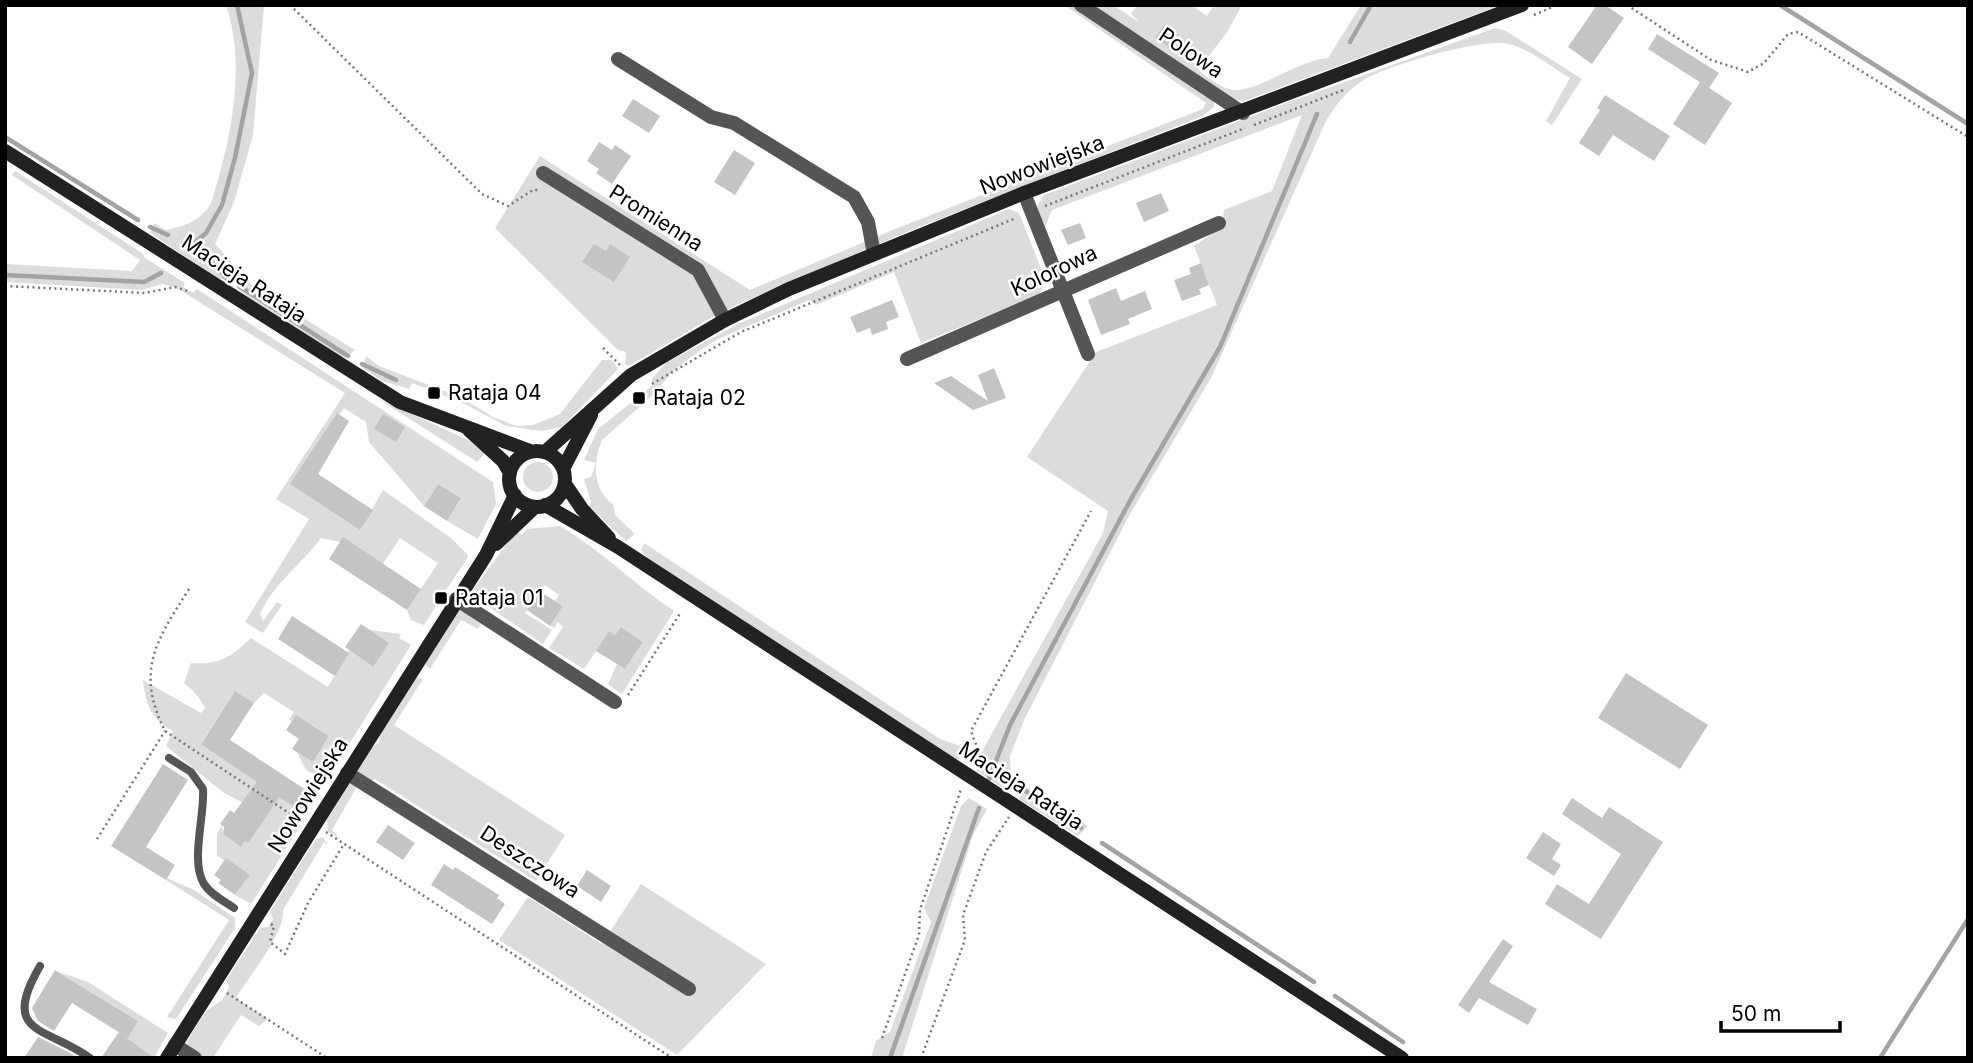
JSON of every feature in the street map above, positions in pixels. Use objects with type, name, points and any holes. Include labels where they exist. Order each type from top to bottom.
[{"type":"street","name":"Polowa","points":[[1081,5],[1243,113]]},
{"type":"street","name":"Nowowiejska","points":[[545,452],[631,375],[725,320],[874,254],[1024,194],[1523,13]]},
{"type":"street","points":[[618,59],[711,117],[734,123],[854,197],[868,222],[874,254]]},
{"type":"street","name":"Macieja Rataja","points":[[5,151],[400,402],[468,429],[482,431],[530,452]]},
{"type":"street","name":"Promienna","points":[[543,173],[698,270],[725,320]]},
{"type":"street","points":[[1024,194],[1088,354]]},
{"type":"street","name":"Kolorowa","points":[[906,359],[1219,223]]},
{"type":"street","name":"Nowowiejska","points":[[563,469],[596,405]]},
{"type":"street","name":"Macieja Rataja","points":[[468,429],[496,453],[510,473]]},
{"type":"street","points":[[530,452],[545,452],[556,458],[563,469],[565,484],[556,500],[540,506],[524,504],[515,495],[509,480],[514,462],[530,452]]},
{"type":"street","name":"Macieja Rataja","points":[[565,484],[582,509],[618,547]]},
{"type":"street","name":"Nowowiejska","points":[[486,555],[515,495]]},
{"type":"street","name":"Nowowiejska","points":[[167,1058],[456,599],[486,555],[522,515],[540,506]]},
{"type":"street","name":"Macieja Rataja","points":[[540,506],[618,547],[1402,1058]]},
{"type":"street","points":[[456,599],[615,702]]},
{"type":"street","name":"Deszczowa","points":[[347,773],[689,989]]},
{"type":"street","points":[[175,1045],[195,1058]]},
{"type":"lane","points":[[169,758],[191,772],[203,789],[199,862],[201,880],[213,894],[234,908]]},
{"type":"lane","points":[[14,1002],[40,966]]},
{"type":"lane","points":[[13,1017],[33,1031],[68,1044],[90,1058]]},
{"type":"path","points":[[290,5],[482,194],[508,206],[533,190],[545,190]]},
{"type":"path","points":[[1523,13],[1557,5]]},
{"type":"path","points":[[1627,5],[1711,60],[1748,72],[1764,63],[1788,34],[1798,32],[1968,137]]},
{"type":"path","points":[[652,384],[741,332],[1031,212],[1350,88]]},
{"type":"path","points":[[236,276],[240,270]]},
{"type":"path","points":[[5,286],[145,293],[175,288],[188,290]]},
{"type":"path","points":[[603,348],[621,366]]},
{"type":"path","points":[[189,589],[164,628],[150,664],[148,676],[152,700],[165,731],[672,1058]]},
{"type":"path","points":[[615,702],[623,701],[635,686],[681,612]]},
{"type":"path","points":[[97,838],[165,731]]},
{"type":"path","points":[[921,1058],[965,940],[963,915],[986,852],[1015,807]]},
{"type":"path","points":[[270,923],[274,926],[270,942],[285,954],[312,896],[344,844]]},
{"type":"path","points":[[214,984],[327,1058]]},
{"type":"shaded area","points":[[226,5],[264,5],[253,135],[234,202],[215,244],[255,288],[355,350],[348,356],[340,357],[238,290],[240,280],[232,273],[227,279],[218,279],[150,233],[154,223],[166,230],[194,220],[208,208],[212,200],[228,140],[235,94],[235,48]]},
{"type":"shaded area","points":[[1064,5],[1113,5],[1140,23],[1131,14],[1137,5],[1191,5],[1207,16],[1214,5],[1242,5],[1228,31],[1198,70],[1222,86],[1238,90],[1260,84],[1316,60],[1328,58],[1361,5],[1500,5],[1244,101],[1214,99],[1214,107],[1203,116],[919,227],[721,312],[629,366],[625,364],[626,352],[618,350],[495,228],[540,156],[750,290],[895,229],[1203,109],[1206,103]]},
{"type":"shaded area","points":[[1495,28],[1506,31],[1582,79],[1552,125],[1546,121],[1570,78],[1533,54],[1509,44],[1459,48],[1397,66],[1367,78],[1344,96],[1326,121],[1211,378],[1130,514],[1025,718],[1010,756],[1011,776],[1001,787],[977,771],[975,764],[1103,533],[1108,511],[1027,457],[1096,352],[1217,305],[1194,246],[1222,227],[1224,210],[1272,191],[1302,115],[1052,210],[1045,227],[1037,206],[1044,195],[1289,102]]},
{"type":"shaded area","points":[[15,171],[142,253],[145,258],[185,283],[183,287],[193,293],[197,289],[493,482],[496,504],[478,539],[447,521],[461,498],[438,484],[424,506],[369,442],[366,422],[344,408],[291,484],[360,530],[383,490],[451,538],[467,554],[468,557],[445,592],[437,597],[440,600],[424,625],[411,620],[407,610],[438,563],[400,538],[383,564],[340,542],[321,538],[280,583],[266,603],[260,614],[263,621],[277,602],[282,605],[263,633],[245,622],[309,519],[276,499],[345,393],[175,287],[162,284],[142,290],[5,282],[5,264],[132,271],[140,260],[12,175]]},
{"type":"shaded area","points":[[1009,209],[1019,213],[1046,281],[1039,295],[921,343],[894,272],[816,305],[809,300],[716,340],[672,372],[654,394],[602,440],[596,466],[598,483],[606,498],[613,504],[615,515],[635,534],[626,541],[589,506],[591,502],[584,479],[591,477],[596,463],[584,460],[598,429],[653,385],[651,380],[666,363],[738,324]]},
{"type":"shaded area","points":[[366,356],[379,366],[460,397],[493,417],[517,426],[533,425],[560,414],[602,360],[612,360],[618,369],[562,427],[542,431],[506,426],[463,403],[412,383],[409,389],[382,381],[362,367]]},
{"type":"shaded area","points":[[377,398],[468,440],[485,453],[477,462]]},
{"type":"shaded area","points":[[538,462],[549,466],[553,477],[549,488],[538,492],[527,488],[523,477],[527,466]]},
{"type":"shaded area","points":[[560,526],[674,611],[622,694],[608,684],[617,664],[625,669],[643,642],[621,627],[615,635],[609,632],[584,669],[549,648],[563,627],[558,622],[554,628],[550,625],[563,606],[555,601],[559,595],[545,585],[525,613],[552,630],[543,644],[470,594],[516,531],[522,535],[526,529]]},
{"type":"shaded area","points":[[644,543],[940,739],[969,749],[964,757],[957,760],[646,557],[641,550]]},
{"type":"shaded area","points":[[460,610],[481,624],[478,629],[461,620],[430,669],[425,664]]},
{"type":"shaded area","points":[[370,630],[401,634],[399,638],[411,645],[326,781],[306,770],[297,752],[313,762],[329,736],[311,724],[306,731],[289,720],[294,712],[264,693],[254,703],[235,691],[201,743],[300,811],[295,821],[301,825],[251,904],[235,895],[250,875],[217,856],[217,833],[222,825],[223,834],[235,843],[249,843],[258,830],[242,802],[224,793],[166,746],[173,731],[159,721],[151,710],[143,680],[201,713],[205,708],[196,694],[184,683],[191,663],[217,661],[251,638],[328,687],[349,650],[373,667]]},
{"type":"shaded area","points":[[417,677],[423,679],[394,725],[565,835],[536,881],[375,779],[356,788],[332,830],[340,838],[328,832],[327,820],[371,748],[380,742],[379,734]]},
{"type":"shaded area","points":[[1022,784],[1088,826],[1078,836],[1020,800],[1016,793]]},
{"type":"shaded area","points":[[969,798],[987,809],[973,835],[902,1058],[871,1058],[876,1041],[890,1032],[931,922],[924,908],[961,806]]},
{"type":"shaded area","points":[[323,837],[328,845],[324,842],[283,910],[279,930],[273,942],[236,998],[268,1019],[259,1026],[241,1015],[213,1058],[197,1054],[187,1041],[206,1011],[222,1000],[229,987],[226,980],[260,928],[268,927],[273,919],[270,911],[316,839]]},
{"type":"shaded area","points":[[167,878],[194,890],[235,918],[235,928],[176,1019],[167,1017],[229,920],[166,880]]},
{"type":"shaded area","points":[[641,884],[766,964],[677,1055],[499,940],[528,897],[602,944]]},
{"type":"shaded area","points":[[59,972],[88,982],[168,1033],[154,1058],[143,1058],[146,1052],[119,1032],[128,1037],[138,1021]]},
{"type":"building","points":[[1597,5],[1605,5],[1624,18],[1592,64],[1568,47]]},
{"type":"building","points":[[1164,25],[1179,35],[1170,48],[1155,38]]},
{"type":"building","points":[[1657,34],[1719,73],[1709,88],[1648,49]]},
{"type":"building","points":[[1700,82],[1732,103],[1705,145],[1673,124]]},
{"type":"building","points":[[1605,95],[1670,136],[1654,161],[1613,135],[1599,156],[1579,143],[1600,110],[1597,108]]},
{"type":"building","points":[[633,99],[660,116],[649,133],[622,116]]},
{"type":"building","points":[[599,142],[612,150],[615,145],[631,156],[612,184],[596,173],[599,169],[587,161]]},
{"type":"building","points":[[734,150],[755,163],[735,195],[714,182]]},
{"type":"building","points":[[1161,193],[1169,211],[1144,222],[1136,203]]},
{"type":"building","points":[[1080,223],[1086,238],[1068,245],[1061,230]]},
{"type":"building","points":[[594,244],[606,251],[610,244],[630,257],[614,282],[582,262]]},
{"type":"building","points":[[1201,263],[1209,285],[1199,289],[1201,294],[1182,301],[1174,280],[1191,274],[1189,268]]},
{"type":"building","points":[[1116,288],[1121,301],[1145,291],[1152,309],[1128,319],[1130,324],[1101,335],[1088,300]]},
{"type":"building","points":[[892,300],[899,317],[886,322],[888,329],[872,335],[870,328],[857,333],[850,317]]},
{"type":"building","points":[[994,368],[1006,398],[973,410],[934,383],[951,376],[988,401],[978,375]]},
{"type":"building","points":[[337,413],[349,421],[318,474],[373,510],[360,530],[290,484]]},
{"type":"building","points":[[383,414],[405,427],[396,442],[374,429]]},
{"type":"building","points":[[438,484],[461,498],[447,521],[424,506]]},
{"type":"building","points":[[343,537],[421,589],[407,610],[329,559]]},
{"type":"building","points":[[539,591],[563,606],[550,626],[527,610]]},
{"type":"building","points":[[292,616],[349,653],[335,676],[278,639]]},
{"type":"building","points":[[361,624],[389,643],[373,667],[345,647]]},
{"type":"building","points":[[621,627],[643,642],[625,669],[596,651],[609,631],[615,635]]},
{"type":"building","points":[[1626,673],[1708,725],[1680,769],[1598,718]]},
{"type":"building","points":[[235,691],[254,703],[230,740],[312,794],[300,811],[279,797],[249,843],[245,841],[241,847],[223,834],[224,827],[220,824],[230,810],[234,813],[257,782],[201,744]]},
{"type":"building","points":[[296,715],[329,736],[313,762],[292,749],[299,739],[286,730]]},
{"type":"building","points":[[163,764],[188,780],[146,847],[175,865],[166,880],[111,846]]},
{"type":"building","points":[[1572,798],[1602,818],[1609,807],[1663,842],[1601,939],[1545,904],[1557,884],[1589,904],[1621,854],[1562,814]]},
{"type":"building","points":[[388,825],[415,843],[403,860],[376,842]]},
{"type":"building","points":[[1543,832],[1561,844],[1552,859],[1561,865],[1554,876],[1526,858]]},
{"type":"building","points":[[226,858],[250,875],[235,895],[218,883],[221,880],[214,875]]},
{"type":"building","points":[[444,864],[453,870],[455,867],[499,895],[497,898],[505,904],[492,924],[431,885]]},
{"type":"building","points":[[587,870],[611,886],[601,902],[577,886]]},
{"type":"building","points":[[1503,939],[1513,946],[1489,982],[1537,1009],[1528,1025],[1479,998],[1469,1013],[1458,1005]]},
{"type":"building","points":[[55,970],[138,1021],[128,1038],[72,1003],[54,1031],[38,1021],[32,1008]]},
{"type":"building","points":[[119,1032],[154,1058],[101,1058]]},
{"type":"building","points":[[38,1037],[70,1053],[77,1058],[24,1058]]},
{"type":"waterway","points":[[190,247],[206,233],[222,205],[235,158],[252,73],[237,5]]},
{"type":"waterway","points":[[1350,42],[1371,5]]},
{"type":"waterway","points":[[1780,5],[1968,124]]},
{"type":"waterway","points":[[989,779],[1010,725],[1131,499],[1220,347],[1317,114]]},
{"type":"waterway","points":[[5,137],[138,220]]},
{"type":"waterway","points":[[150,227],[168,235]]},
{"type":"waterway","points":[[212,262],[227,279]]},
{"type":"waterway","points":[[5,275],[144,282],[161,273]]},
{"type":"waterway","points":[[239,286],[348,356]]},
{"type":"waterway","points":[[362,364],[396,380]]},
{"type":"waterway","points":[[1024,790],[1081,828]]},
{"type":"waterway","points":[[890,1058],[979,808]]},
{"type":"waterway","points":[[1102,843],[1314,982]]},
{"type":"waterway","points":[[1880,1058],[1968,919]]},
{"type":"waterway","points":[[1335,996],[1403,1042]]},
{"type":"place","name":"Rataja 04","points":[[434,393]]},
{"type":"place","name":"Rataja 02","points":[[639,398]]},
{"type":"place","name":"Rataja 01","points":[[441,598]]}]
